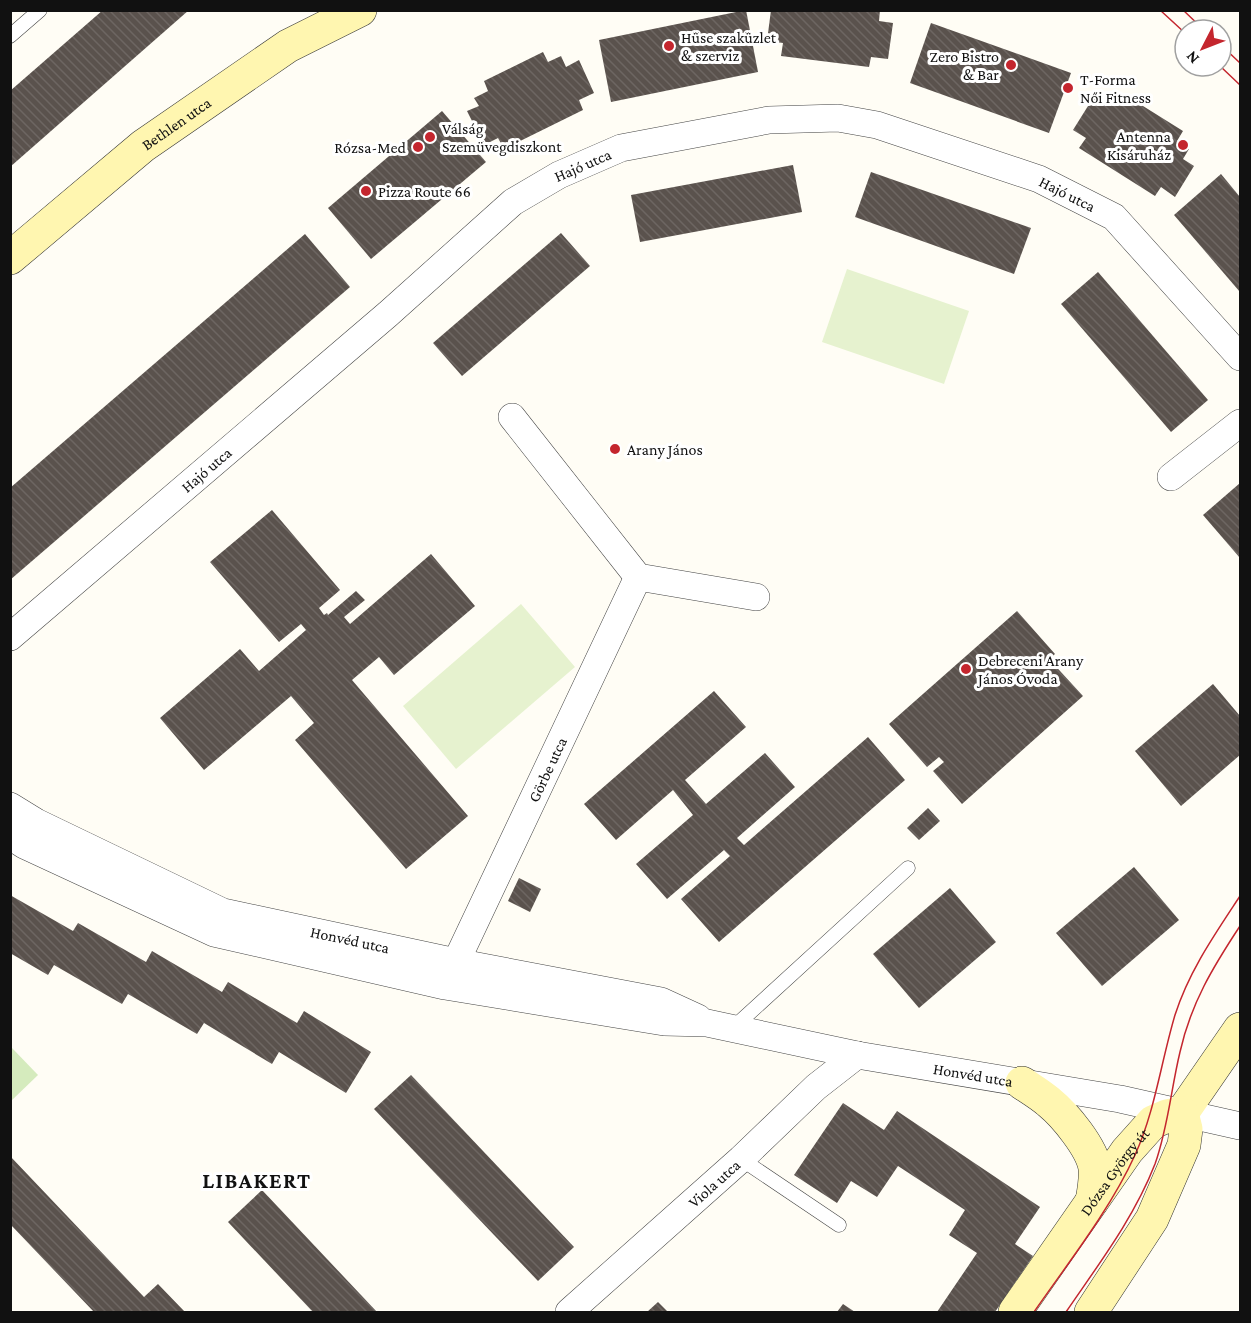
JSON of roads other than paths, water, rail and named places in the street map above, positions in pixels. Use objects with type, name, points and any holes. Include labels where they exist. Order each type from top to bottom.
[{"type":"street","name":"Bethlen utca","points":[[10,258],[143,146],[288,46],[360,10]]},
{"type":"street","name":"Hajó utca","points":[[10,636],[388,315],[513,202],[559,175],[621,148],[769,120],[837,118],[877,124],[1039,179],[1113,217],[1240,357]]},
{"type":"street","points":[[512,417],[638,577],[756,597]]},
{"type":"street","points":[[1171,477],[1240,423]]},
{"type":"street","name":"Görbe utca","points":[[456,962],[638,577]]},
{"type":"street","name":"Honvéd utca","points":[[10,806],[36,822],[223,912],[456,962],[661,1001],[707,1023]]},
{"type":"street","name":"Honvéd utca","points":[[10,836],[24,845],[214,933],[445,986],[664,1022],[707,1023],[857,1055],[1120,1099],[1240,1126]]},
{"type":"street","points":[[1091,1312],[1152,1219],[1184,1145],[1186,1129],[1182,1113],[1240,1029]]},
{"type":"street","name":"Viola utca","points":[[569,1312],[741,1159],[816,1087],[857,1055]]},
{"type":"street","points":[[1022,1083],[1051,1103],[1073,1127],[1090,1152],[1095,1166],[1096,1181],[1092,1201]]},
{"type":"street","name":"Dózsa György út","points":[[1015,1312],[1127,1151],[1153,1122],[1182,1113]]},
{"type":"lane","points":[[10,36],[40,10]]},
{"type":"lane","points":[[734,1028],[908,868]]},
{"type":"lane","points":[[741,1159],[839,1225]]},
{"type":"tram line","points":[[1160,10],[1173,22]]},
{"type":"tram line","points":[[1183,10],[1191,18]]},
{"type":"tram line","points":[[1233,56],[1240,63]]},
{"type":"tram line","points":[[1233,78],[1240,85]]},
{"type":"tram line","points":[[1034,1312],[1088,1236],[1125,1176],[1148,1121],[1181,999],[1203,953],[1240,896]]},
{"type":"tram line","points":[[1066,1312],[1115,1241],[1146,1184],[1163,1137],[1180,1052],[1190,1017],[1212,971],[1240,926]]},
{"type":"place","name":"Hüse szaküzlet & szerviz","points":[[669,46]]},
{"type":"place","name":"Zero Bistro & Bar","points":[[1011,65]]},
{"type":"place","name":"T-Forma Női Fitness","points":[[1068,88]]},
{"type":"place","name":"Válság Szemüvegdiszkont","points":[[430,137]]},
{"type":"place","name":"Antenna Kisáruház","points":[[1183,145]]},
{"type":"place","name":"Rózsa-Med","points":[[418,147]]},
{"type":"place","name":"Pizza Route 66","points":[[366,191]]},
{"type":"place","name":"Arany János","points":[[615,449]]},
{"type":"place","name":"Debreceni Arany János Óvoda","points":[[966,669]]},
{"type":"district","name":"LIBAKERT","points":[[257,1180]]}]
